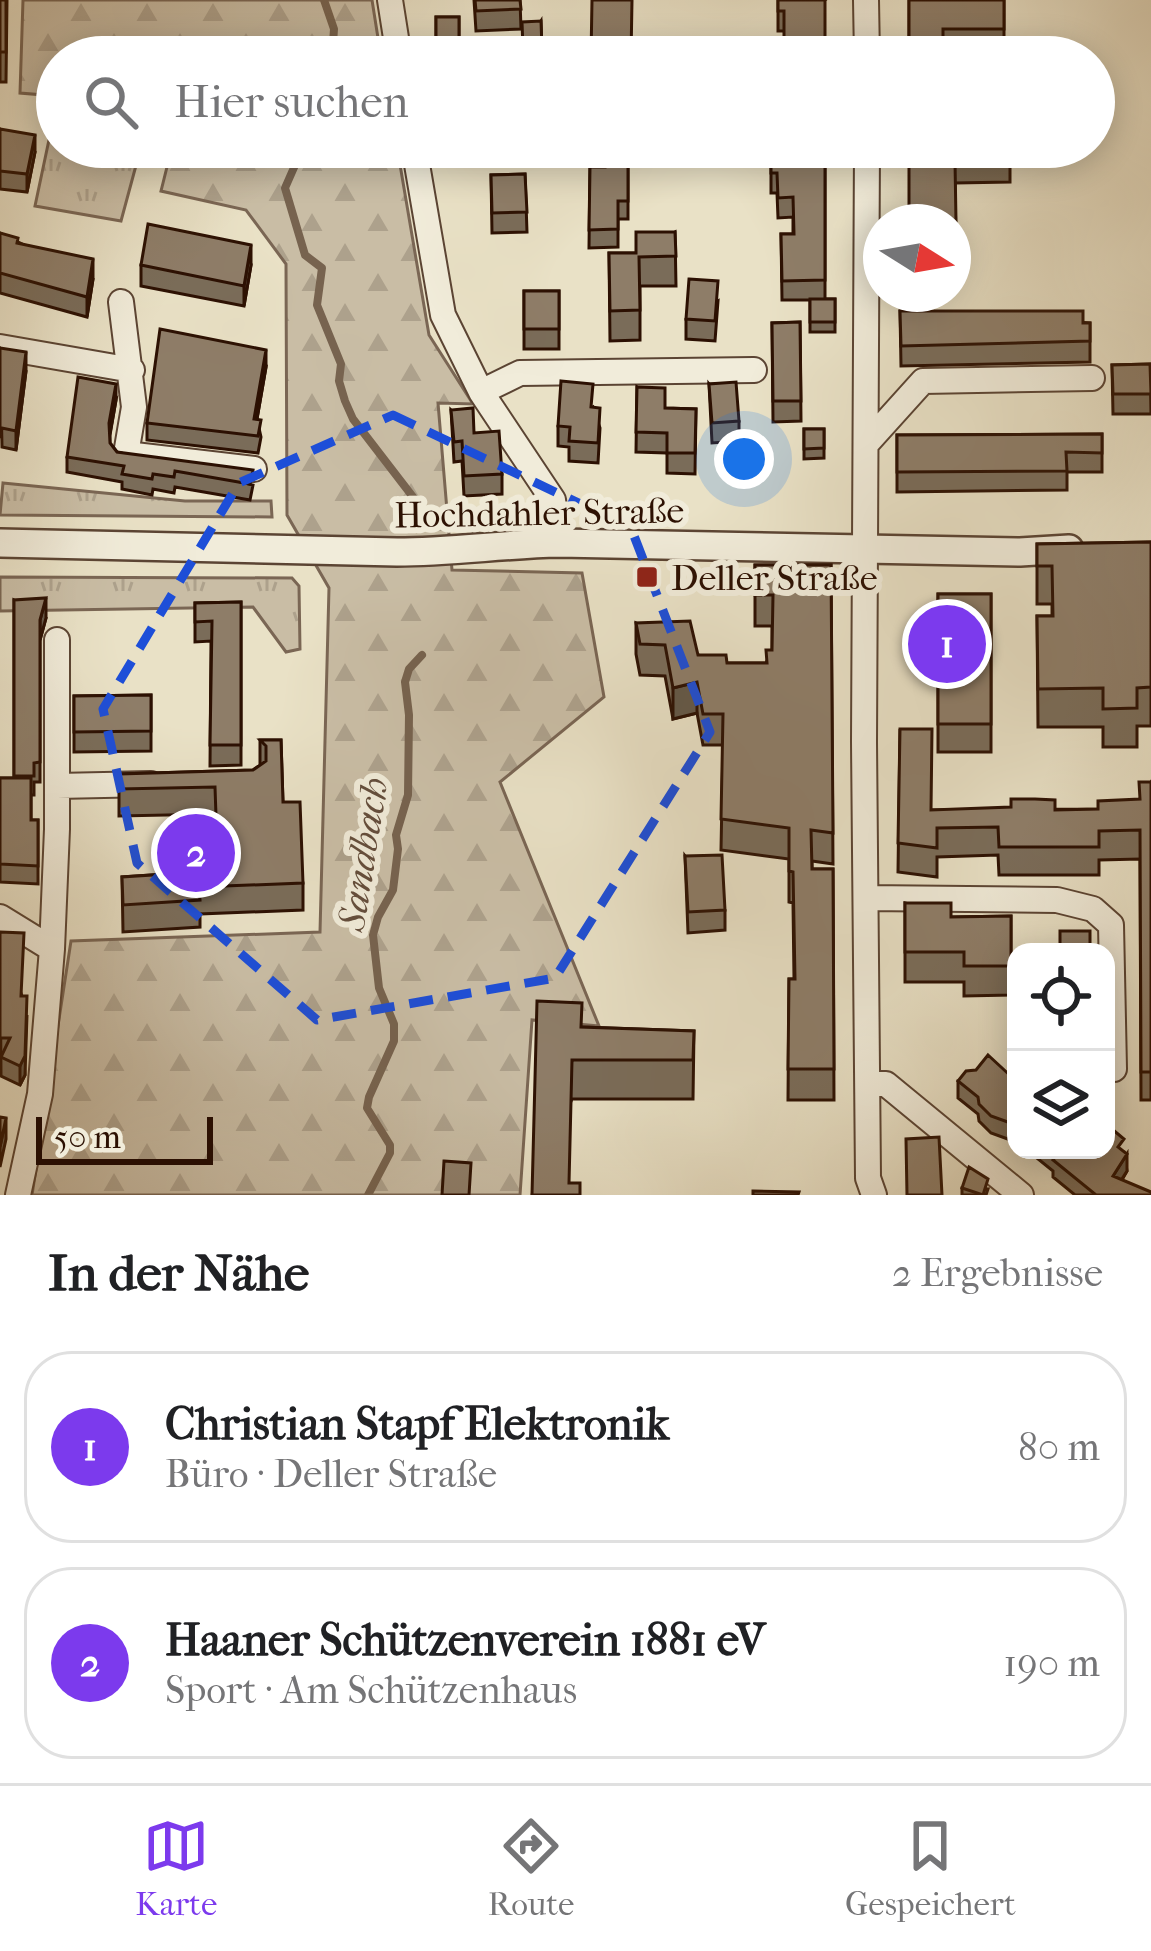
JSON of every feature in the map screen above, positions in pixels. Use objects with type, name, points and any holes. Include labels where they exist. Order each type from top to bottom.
[{"type":"street","points":[[390,0],[396,36]]},
{"type":"street","points":[[866,0],[867,36]]},
{"type":"street","points":[[418,168],[443,315],[481,392],[553,500],[559,543]]},
{"type":"street","points":[[867,168],[866,898],[868,1178],[874,1195]]},
{"type":"street","points":[[0,347],[121,368],[134,407],[126,454],[254,469]]},
{"type":"street","points":[[481,392],[520,373],[754,370]]},
{"type":"street","points":[[868,442],[923,381],[1092,378]]},
{"type":"street","name":"Hochdahler Straße","points":[[0,543],[456,552],[496,544],[559,543],[1020,552],[1101,546]]},
{"type":"street","points":[[18,1195],[40,1094],[52,950],[57,640]]},
{"type":"street","points":[[57,786],[186,782]]},
{"type":"street","points":[[866,898],[1057,900],[1093,909],[1112,926],[1114,1051]]},
{"type":"street","points":[[0,917],[52,950]]},
{"type":"street","points":[[868,1084],[886,1084],[1021,1195]]},
{"type":"highlighted area","points":[[393,415],[631,528],[710,732],[555,978],[317,1020],[137,863],[103,709],[239,483]]},
{"type":"green space","points":[[23,0],[372,0],[378,36],[36,36],[36,94],[20,93]]},
{"type":"green space","points":[[43,168],[135,168],[121,221],[35,206]]},
{"type":"green space","points":[[167,168],[401,168],[429,335],[473,404],[438,403],[452,570],[582,573],[604,697],[500,782],[599,1026],[532,1020],[520,1195],[32,1195],[71,941],[320,932],[329,588],[287,515],[286,264],[246,210],[161,191]]},
{"type":"green space","points":[[3,483],[185,501],[271,501],[272,517],[0,515]]},
{"type":"green space","points":[[0,577],[292,578],[299,586],[300,649],[286,652],[253,607],[0,611]]},
{"type":"building","points":[[0,0],[6,0],[6,52],[0,52]]},
{"type":"building","points":[[475,0],[520,0],[521,9],[476,11]]},
{"type":"building","points":[[592,0],[632,0],[631,36],[591,36]]},
{"type":"building","points":[[778,0],[825,0],[825,36],[784,36],[784,11],[778,11]]},
{"type":"building","points":[[909,0],[1004,0],[1004,29],[943,29],[943,36],[909,36]]},
{"type":"building","points":[[436,17],[459,17],[459,36],[436,36]]},
{"type":"building","points":[[541,21],[542,36],[523,36],[522,22]]},
{"type":"building","points":[[0,129],[35,135],[27,174],[0,171]]},
{"type":"building","points":[[590,168],[628,168],[628,201],[618,201],[618,229],[589,230]]},
{"type":"building","points":[[771,168],[825,168],[825,280],[782,281],[781,234],[794,234],[793,197],[778,198],[777,173],[771,173]]},
{"type":"building","points":[[909,168],[955,168],[956,204],[909,204]]},
{"type":"building","points":[[525,174],[527,212],[492,213],[491,175]]},
{"type":"building","points":[[148,224],[251,245],[244,286],[141,265]]},
{"type":"building","points":[[636,232],[675,232],[676,256],[639,257],[640,310],[610,311],[609,253],[636,253]]},
{"type":"building","points":[[0,233],[18,238],[17,243],[93,259],[87,297],[0,273]]},
{"type":"building","points":[[689,279],[718,281],[715,321],[686,319]]},
{"type":"building","points":[[524,291],[559,291],[559,329],[524,329]]},
{"type":"building","points":[[810,299],[835,299],[835,322],[810,322]]},
{"type":"building","points":[[1083,311],[1083,323],[1090,323],[1090,341],[901,346],[900,312]]},
{"type":"building","points":[[800,322],[801,401],[773,401],[772,323]]},
{"type":"building","points":[[160,329],[266,350],[254,419],[261,420],[258,436],[147,423]]},
{"type":"building","points":[[0,348],[26,352],[16,431],[2,428],[0,438]]},
{"type":"building","points":[[1150,364],[1151,394],[1113,394],[1112,365]]},
{"type":"building","points":[[78,377],[116,384],[109,423],[110,443],[117,452],[253,470],[250,484],[175,471],[174,477],[153,474],[152,479],[122,474],[124,466],[67,457]]},
{"type":"building","points":[[561,381],[593,384],[591,407],[600,408],[598,443],[569,441],[570,427],[558,426]]},
{"type":"building","points":[[736,382],[739,421],[712,423],[709,384]]},
{"type":"building","points":[[637,387],[665,388],[665,408],[696,409],[695,453],[667,453],[667,433],[636,432]]},
{"type":"building","points":[[473,408],[474,433],[499,431],[502,474],[464,476],[462,441],[454,442],[451,410]]},
{"type":"building","points":[[804,429],[824,429],[824,448],[804,449]]},
{"type":"building","points":[[1102,434],[1102,453],[1066,452],[1067,471],[897,472],[897,435]]},
{"type":"building","points":[[1151,542],[1151,687],[1137,688],[1137,708],[1103,709],[1103,688],[1038,689],[1037,616],[1053,616],[1052,566],[1037,566],[1037,544]]},
{"type":"building","points":[[755,565],[831,565],[833,833],[811,830],[812,869],[833,869],[834,1069],[788,1069],[789,979],[795,979],[789,828],[721,819],[723,714],[703,714],[697,682],[673,688],[665,645],[640,644],[636,623],[690,621],[698,655],[726,655],[727,663],[767,663],[766,650],[772,650],[773,595],[755,595]]},
{"type":"building","points":[[938,594],[991,594],[991,724],[938,724]]},
{"type":"building","points":[[46,598],[40,620],[40,762],[34,763],[34,776],[14,776],[14,600]]},
{"type":"building","points":[[241,602],[241,745],[210,745],[212,621],[195,622],[195,603]]},
{"type":"building","points":[[151,695],[151,731],[74,732],[74,696]]},
{"type":"building","points":[[900,729],[932,729],[931,810],[1011,807],[1011,799],[1055,800],[1055,810],[1098,809],[1098,801],[1140,799],[1139,782],[1151,782],[1151,1072],[1141,1072],[1140,830],[1099,831],[1099,847],[999,847],[998,827],[937,828],[937,848],[898,843]]},
{"type":"building","points":[[260,740],[281,740],[283,802],[300,802],[303,883],[199,887],[200,900],[123,905],[122,877],[167,874],[166,848],[217,845],[215,787],[119,789],[119,774],[253,770],[266,761],[266,746]]},
{"type":"building","points":[[0,778],[31,778],[31,820],[38,820],[38,866],[0,864]]},
{"type":"building","points":[[722,855],[725,910],[688,912],[685,856]]},
{"type":"building","points":[[905,903],[951,903],[951,917],[1011,916],[1007,966],[964,966],[964,952],[905,952]]},
{"type":"building","points":[[1060,931],[1090,931],[1090,943],[1060,943]]},
{"type":"building","points":[[0,932],[24,933],[21,996],[27,996],[25,1056],[20,1066],[1,1057],[10,1038],[0,1038]]},
{"type":"building","points":[[537,1001],[582,1003],[581,1027],[694,1031],[693,1060],[572,1060],[569,1183],[580,1183],[580,1195],[532,1195]]},
{"type":"building","points":[[988,1055],[1007,1073],[1007,1122],[991,1116],[958,1081],[966,1071],[976,1070]]},
{"type":"building","points":[[1115,1132],[1124,1139],[1118,1147],[1127,1154],[1113,1176],[1151,1195],[1096,1195],[1053,1160],[1115,1159]]},
{"type":"building","points":[[939,1137],[942,1195],[907,1195],[906,1139]]},
{"type":"building","points":[[444,1161],[471,1163],[469,1195],[442,1195]]},
{"type":"building","points":[[969,1167],[988,1179],[983,1195],[962,1188]]},
{"type":"building","points":[[753,1191],[799,1192],[753,1195]]},
{"type":"waterway","name":"Sandbach","points":[[324,0],[334,36]]},
{"type":"waterway","name":"Sandbach","points":[[294,168],[285,188],[305,255],[322,268],[317,305],[341,364],[339,381],[345,401],[353,419],[413,497]]},
{"type":"waterway","name":"Sandbach","points":[[368,1195],[390,1145],[367,1108],[394,1041],[394,1024],[379,988],[373,935],[393,890],[396,835],[408,795],[405,682],[422,655]]},
{"type":"place","name":"Deller Straße","points":[[647,577]]},
{"type":"place","name":"Christian Stapf Elektronik","points":[[947,644]]},
{"type":"place","name":"Haaner Schützenverein 1881 eV","points":[[196,853]]}]
